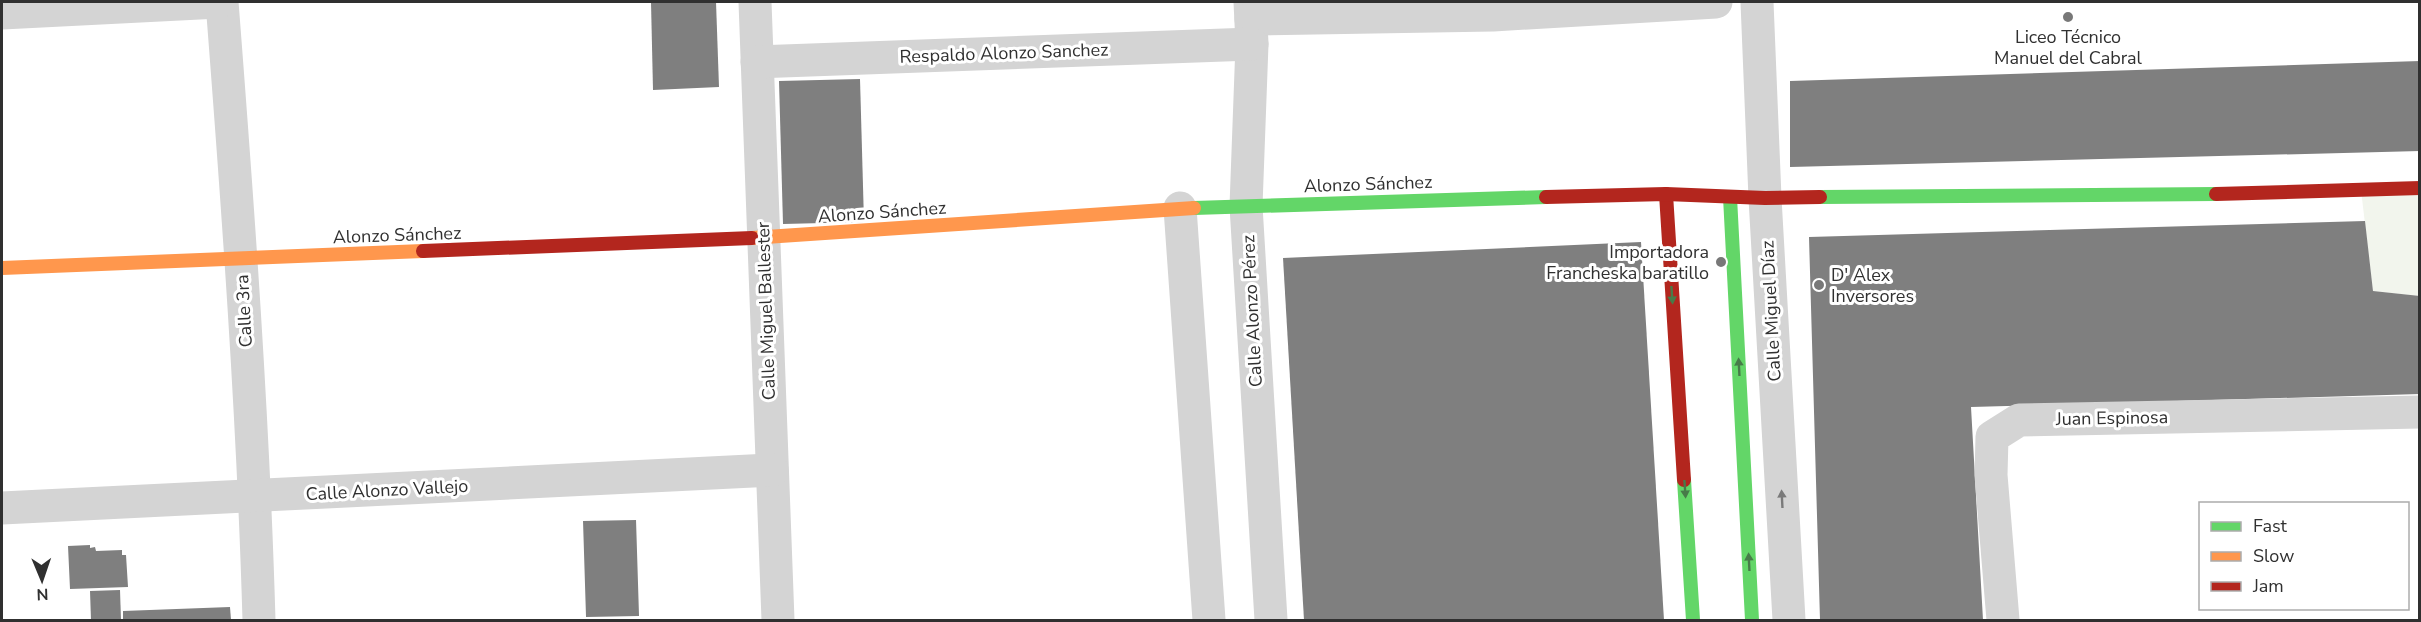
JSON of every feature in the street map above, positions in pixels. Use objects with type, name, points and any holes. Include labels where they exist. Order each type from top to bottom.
[{"type":"street","points":[[2,13],[221,2]]},
{"type":"street","name":"Calle 3ra","points":[[221,2],[241,259],[255,497],[259,621]]},
{"type":"street","name":"Calle Miguel Ballester","points":[[754,2],[778,621]]},
{"type":"street","name":"Respaldo Alonzo Sanchez","points":[[757,62],[1251,22],[1493,15],[1716,2]]},
{"type":"street","name":"Calle Miguel Díaz","points":[[1757,2],[1765,198],[1789,621]]},
{"type":"street","name":"Calle Alonzo Pérez","points":[[1251,22],[1245,206],[1271,621]]},
{"type":"street","name":"Alonzo Sánchez","points":[[2,268],[764,238],[1180,208],[1666,194],[1765,198],[2296,193],[2420,188]]},
{"type":"street","points":[[1666,194],[1693,621]]},
{"type":"street","name":"Calle Miguel Díaz","points":[[1730,197],[1752,621]]},
{"type":"street","points":[[1180,208],[1209,621]]},
{"type":"street","name":"Juan Espinosa","points":[[2003,621],[1991,475],[1992,437],[2019,420],[2420,411]]},
{"type":"street","name":"Calle Alonzo Vallejo","points":[[2,508],[772,470]]},
{"type":"shaded area","points":[[2419,188],[2419,296],[2373,291],[2361,190]]},
{"type":"building","points":[[651,2],[716,2],[719,87],[653,90]]},
{"type":"building","points":[[2420,61],[2420,151],[1790,167],[1790,81]]},
{"type":"building","points":[[860,79],[864,222],[783,224],[779,81]]},
{"type":"building","points":[[2365,221],[2373,291],[2420,296],[2420,394],[1971,407],[1983,620],[1820,620],[1809,237]]},
{"type":"building","points":[[1641,242],[1664,620],[1304,620],[1283,258]]},
{"type":"building","points":[[636,520],[639,616],[586,617],[583,521]]},
{"type":"building","points":[[90,545],[90,548],[95,547],[96,551],[122,550],[122,555],[126,555],[128,587],[70,589],[68,546]]},
{"type":"building","points":[[120,590],[121,620],[91,620],[90,591]]},
{"type":"building","points":[[230,607],[231,620],[123,620],[123,611]]},
{"type":"traffic: fast","points":[[1820,197],[2216,194]]},
{"type":"traffic: fast","points":[[1194,208],[1546,197]]},
{"type":"traffic: fast","points":[[1730,197],[1752,620]]},
{"type":"traffic: fast","points":[[1684,480],[1693,620]]},
{"type":"traffic: slow","points":[[752,238],[1194,208]]},
{"type":"traffic: slow","points":[[2,268],[423,251]]},
{"type":"traffic: jam","points":[[2216,194],[2420,188]]},
{"type":"traffic: jam","points":[[1666,194],[1684,480]]},
{"type":"traffic: jam","points":[[1546,197],[1666,194],[1765,198],[1820,197]]},
{"type":"traffic: jam","points":[[423,251],[752,238]]},
{"type":"place","name":"Liceo Técnico Manuel del Cabral","points":[[2068,17]]},
{"type":"place","name":"Importadora Francheska baratillo","points":[[1721,262]]},
{"type":"place","name":"D' Alex Inversores","points":[[1819,285]]}]
